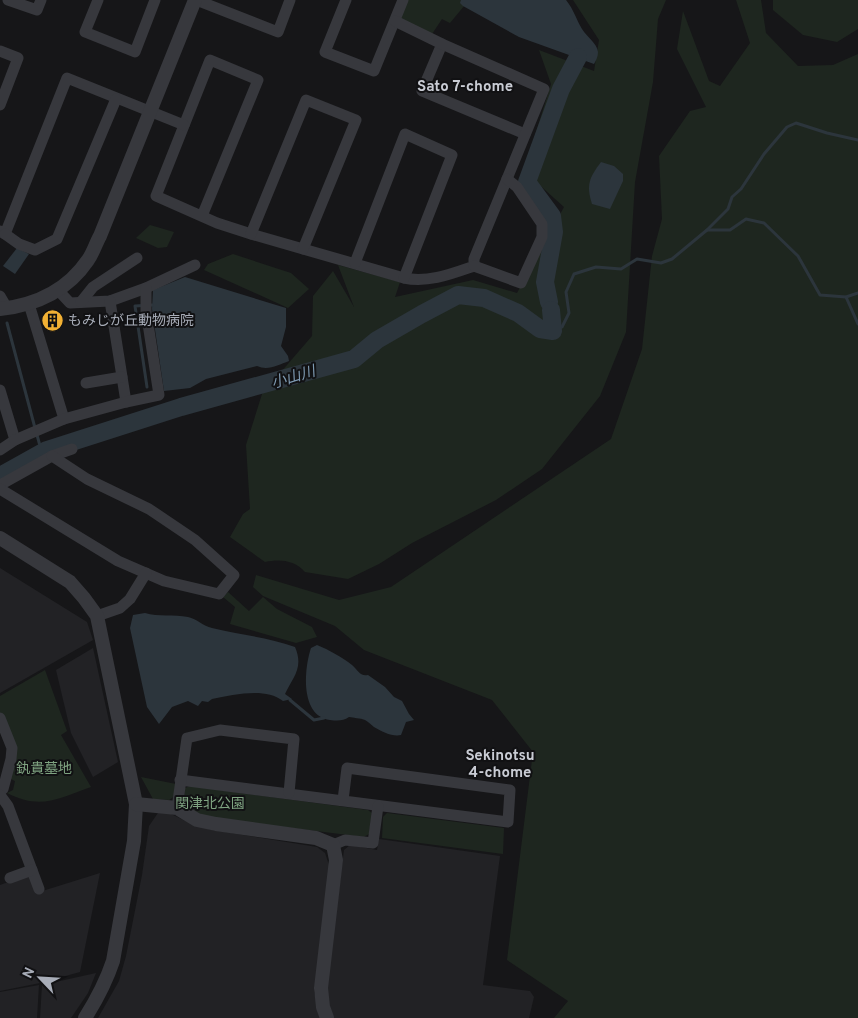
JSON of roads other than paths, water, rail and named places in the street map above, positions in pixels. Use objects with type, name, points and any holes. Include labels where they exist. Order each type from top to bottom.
[{"type":"street","points":[[8,0],[37,10],[41,0]]},
{"type":"street","points":[[98,0],[85,32],[135,52],[156,0]]},
{"type":"street","points":[[2,304],[29,304],[46,298],[73,277],[88,260],[100,236],[196,0],[278,32],[290,0]]},
{"type":"street","points":[[346,0],[325,52],[374,72],[403,0]]},
{"type":"street","points":[[395,21],[544,89],[474,259],[474,266]]},
{"type":"street","points":[[442,44],[422,91],[525,134]]},
{"type":"street","points":[[0,51],[18,58],[0,104]]},
{"type":"street","points":[[202,216],[258,80],[210,60],[156,196],[202,216],[251,234],[404,278],[424,280],[448,275],[474,266],[521,283],[542,237],[542,224],[517,187],[507,179]]},
{"type":"street","points":[[116,99],[57,239],[35,250],[19,244],[3,232],[67,78],[184,125]]},
{"type":"street","points":[[251,234],[306,100],[356,120],[303,249]]},
{"type":"street","points":[[355,263],[405,134],[452,155],[404,278]]},
{"type":"street","points":[[81,302],[93,287],[136,258]]},
{"type":"street","points":[[57,289],[70,303],[110,301],[146,288],[196,265]]},
{"type":"street","points":[[0,450],[15,440],[64,419],[159,395],[146,311],[146,288]]},
{"type":"street","points":[[110,301],[126,402]]},
{"type":"street","points":[[29,304],[64,419]]},
{"type":"street","points":[[86,383],[122,377]]},
{"type":"street","points":[[0,390],[15,440]]},
{"type":"street","points":[[0,485],[52,456],[72,449]]},
{"type":"street","points":[[0,489],[118,561],[164,581],[219,594],[234,575],[195,540],[149,509],[87,479],[52,456]]},
{"type":"street","points":[[0,538],[70,582],[97,616],[136,804],[134,841],[113,960],[107,980],[85,1018]]},
{"type":"street","points":[[97,616],[120,608],[130,599],[146,573]]},
{"type":"street","points":[[0,718],[12,748],[6,781],[3,789],[0,791]]},
{"type":"street","points":[[177,808],[187,738],[220,730],[294,739],[288,793]]},
{"type":"street","points":[[180,780],[508,822],[510,790],[348,768],[343,800]]},
{"type":"street","points":[[0,795],[8,806],[39,890]]},
{"type":"street","points":[[136,804],[177,808],[197,820],[316,838],[333,845],[344,840],[373,843],[378,806]]},
{"type":"street","points":[[327,1018],[323,1007],[321,988],[336,860],[333,845]]},
{"type":"street","points":[[10,878],[32,870]]},
{"type":"waterway","name":"小山川","points":[[549,302],[545,282],[554,232],[552,216],[527,182],[561,89],[578,57]]},
{"type":"waterway","points":[[553,331],[562,327],[569,313],[566,292],[574,274],[596,267],[621,269],[637,259],[661,263],[672,259],[707,230],[728,209],[732,197],[741,189],[764,154],[787,127],[796,123],[858,140]]},
{"type":"waterway","points":[[707,230],[730,230],[746,219],[764,223],[798,256],[820,295],[846,297],[858,293]]},
{"type":"waterway","name":"小山川","points":[[0,476],[47,450],[181,407],[354,359],[377,340],[458,295],[484,298],[518,313],[540,329],[553,331],[551,310]]},
{"type":"waterway","points":[[846,297],[858,324]]},
{"type":"waterway","points":[[147,387],[135,306],[152,305]]},
{"type":"waterway","points":[[7,323],[35,428]]},
{"type":"waterway","points":[[37,435],[42,453]]},
{"type":"waterway","points":[[290,700],[314,720],[324,718]]},
{"type":"place","name":"もみじが丘動物病院","points":[[52,320]]},
{"type":"district","name":"Sato 7-chome","points":[[465,86]]},
{"type":"district","name":"Sekinotsu 4-chome","points":[[500,764]]},
{"type":"park label","name":"釻貴墓地","points":[[44,768]]},
{"type":"park label","name":"関津北公園","points":[[210,803]]}]
